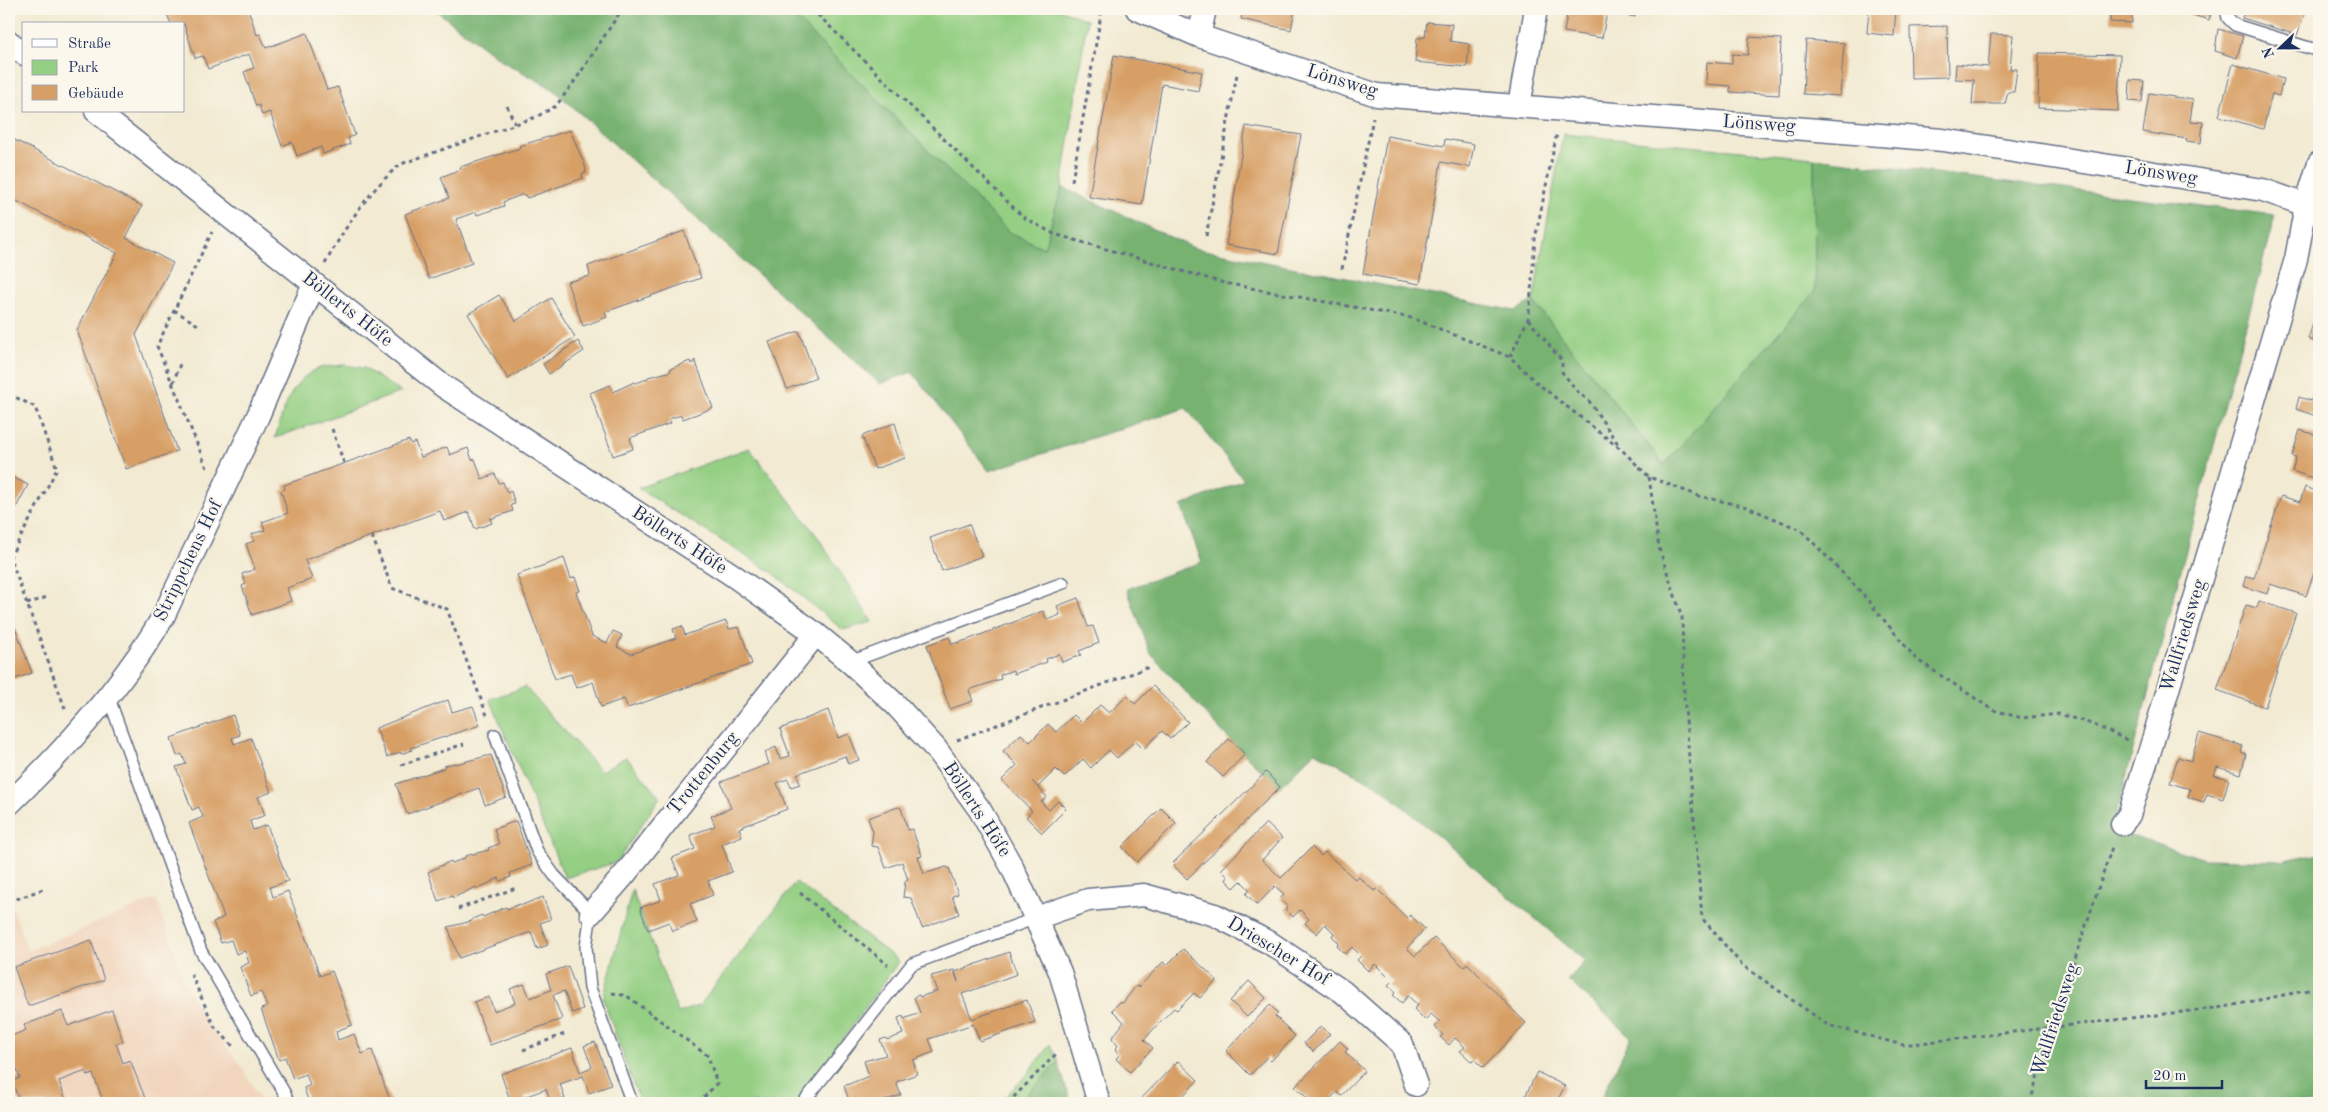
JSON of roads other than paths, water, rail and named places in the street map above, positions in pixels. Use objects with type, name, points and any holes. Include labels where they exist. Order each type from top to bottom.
[{"type":"street","name":"Lönsweg","points":[[1137,9],[1199,36],[1377,94],[1942,140],[2263,190],[2313,210]]},
{"type":"street","points":[[1199,36],[1205,9]]},
{"type":"street","points":[[1519,106],[1536,9]]},
{"type":"street","points":[[9,42],[22,52]]},
{"type":"street","name":"Böllerts Höfe","points":[[97,112],[443,386],[731,574],[816,634],[850,662],[896,705],[936,749],[980,810],[1012,867],[1060,972],[1098,1103]]},
{"type":"street","name":"Wallfriedsweg","points":[[2122,824],[2129,815],[2150,750],[2296,259],[2313,210],[2319,163]]},
{"type":"street","name":"Strippchens Hof","points":[[9,804],[75,735],[145,648],[163,617],[220,499],[258,416],[314,284]]},
{"type":"street","name":"Trottenburg","points":[[591,913],[625,874],[816,634]]},
{"type":"street","name":"Driescher Hof","points":[[1036,918],[1088,900],[1144,895],[1215,915],[1270,943],[1343,992],[1402,1044],[1416,1085]]},
{"type":"lane","points":[[2226,9],[2228,18],[2234,26],[2319,51]]},
{"type":"lane","points":[[850,662],[1063,583]]},
{"type":"lane","points":[[108,696],[201,951],[285,1094],[288,1103]]},
{"type":"lane","points":[[495,735],[538,851],[554,875],[591,913],[586,947],[590,988],[632,1103]]},
{"type":"lane","points":[[803,1103],[912,964],[1036,918]]}]
